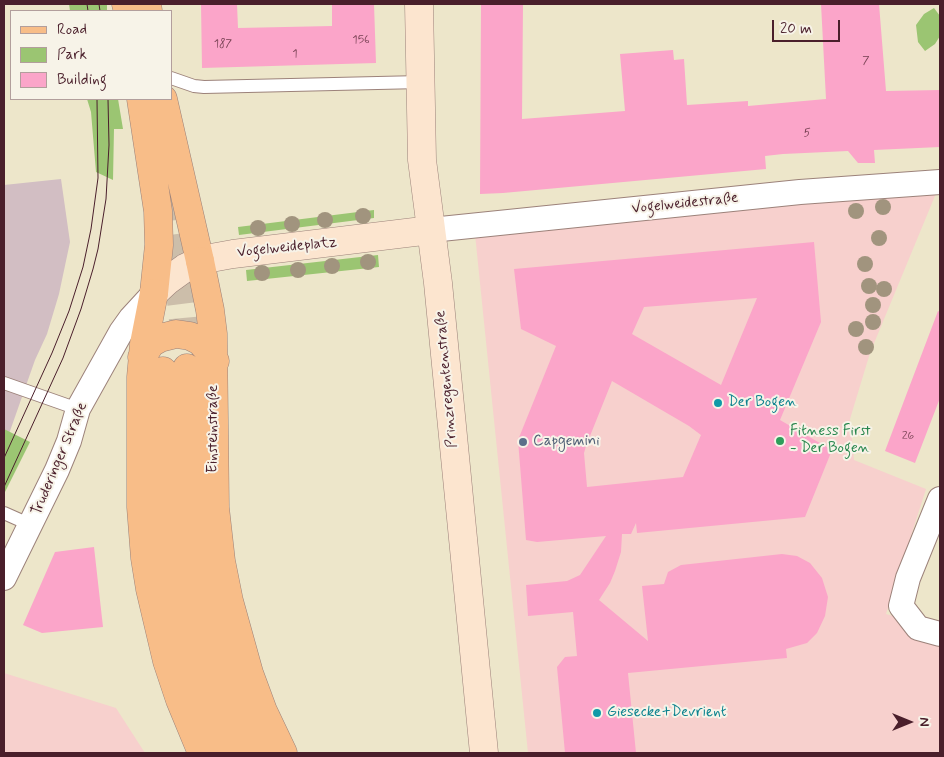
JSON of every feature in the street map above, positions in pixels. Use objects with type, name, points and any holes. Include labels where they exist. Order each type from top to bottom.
[{"type":"main road","name":"Prinzregentenstraße","points":[[419,4],[422,160],[438,283],[484,753]]},
{"type":"main road","points":[[141,100],[158,211],[159,245],[154,293],[164,365],[188,487],[202,599],[219,663],[247,738],[256,753]]},
{"type":"main road","name":"Einsteinstraße","points":[[164,100],[210,310],[214,361],[215,500],[221,561],[228,601],[249,673],[263,711],[283,753]]},
{"type":"main road","name":"Vogelweideplatz","points":[[154,293],[174,276],[200,261],[233,254],[431,230]]},
{"type":"main road","points":[[214,361],[209,351],[200,341],[190,336],[176,334],[156,340],[146,348],[164,365],[164,486],[170,570],[184,630],[202,693],[228,753]]},
{"type":"main road","points":[[164,365],[140,452],[141,507],[150,589],[167,661],[180,700],[202,753]]},
{"type":"street","name":"Vogelweidestraße","points":[[431,230],[800,192],[940,182]]},
{"type":"street","name":"Truderinger Straße","points":[[4,578],[31,525],[69,441],[78,409],[121,332],[154,293]]},
{"type":"street","points":[[940,498],[908,578],[902,606],[918,628],[940,634]]},
{"type":"lane","points":[[172,78],[194,86],[204,87],[421,82]]},
{"type":"lane","points":[[4,383],[78,409]]},
{"type":"lane","points":[[4,513],[31,525]]},
{"type":"shaded area","points":[[61,179],[70,242],[59,294],[47,334],[35,360],[4,443],[4,185]]},
{"type":"shaded area","points":[[937,191],[870,353],[850,419],[854,460],[926,489],[886,614],[940,629],[940,753],[528,753],[475,234]]},
{"type":"shaded area","points":[[4,673],[116,708],[145,753],[4,753]]},
{"type":"green space","points":[[69,4],[107,4],[107,10],[70,10]]},
{"type":"green space","points":[[934,8],[940,16],[940,36],[935,44],[925,51],[918,42],[916,25],[924,14]]},
{"type":"green space","points":[[87,100],[118,100],[123,129],[114,129],[113,180],[96,172],[91,112]]},
{"type":"green space","points":[[374,210],[374,218],[239,235],[238,227]]},
{"type":"green space","points":[[378,255],[379,267],[247,281],[246,270]]},
{"type":"green space","points":[[4,429],[30,442],[4,494]]},
{"type":"building","points":[[201,4],[237,4],[238,28],[332,26],[332,4],[374,4],[376,63],[202,68]]},
{"type":"building","points":[[481,4],[523,4],[522,119],[625,111],[620,54],[673,50],[674,60],[684,59],[687,105],[748,101],[748,106],[826,99],[821,4],[879,4],[886,91],[940,90],[940,147],[874,150],[875,163],[858,163],[848,151],[783,154],[765,156],[766,169],[480,194]]},
{"type":"building","name":"Der Bogen","points":[[814,242],[821,322],[780,420],[832,450],[805,517],[637,533],[636,523],[631,534],[622,534],[621,552],[615,571],[599,600],[648,641],[642,586],[664,584],[668,572],[681,565],[782,554],[797,556],[810,563],[822,578],[828,597],[825,616],[817,633],[807,643],[786,649],[787,658],[628,673],[636,753],[565,753],[557,667],[565,657],[577,656],[573,612],[528,616],[526,585],[567,581],[580,575],[606,536],[537,542],[526,540],[518,440],[556,346],[521,329],[514,269]],"holes":[[[757,298],[721,385],[632,334],[644,307]],[[612,381],[701,435],[683,477],[587,487],[584,453]]]},
{"type":"building","points":[[938,311],[940,312],[940,398],[915,463],[885,451]]},
{"type":"building","points":[[94,547],[103,627],[42,633],[23,625],[55,552]]},
{"type":"tunnel","points":[[167,193],[182,309],[187,368]]},
{"type":"tram line","points":[[87,4],[88,10]]},
{"type":"tram line","points":[[99,4],[100,10]]},
{"type":"tram line","points":[[4,458],[52,353],[69,311],[83,267],[91,229],[98,178],[97,100]]},
{"type":"tram line","points":[[4,487],[63,358],[93,269],[106,199],[109,145],[108,100]]},
{"type":"place","name":"Der Bogen","points":[[718,403]]},
{"type":"place","name":"Fitness First - Der Bogen","points":[[780,441]]},
{"type":"place","name":"Capgemini","points":[[523,442]]},
{"type":"place","name":"Giesecke+Devrient","points":[[597,713]]}]
